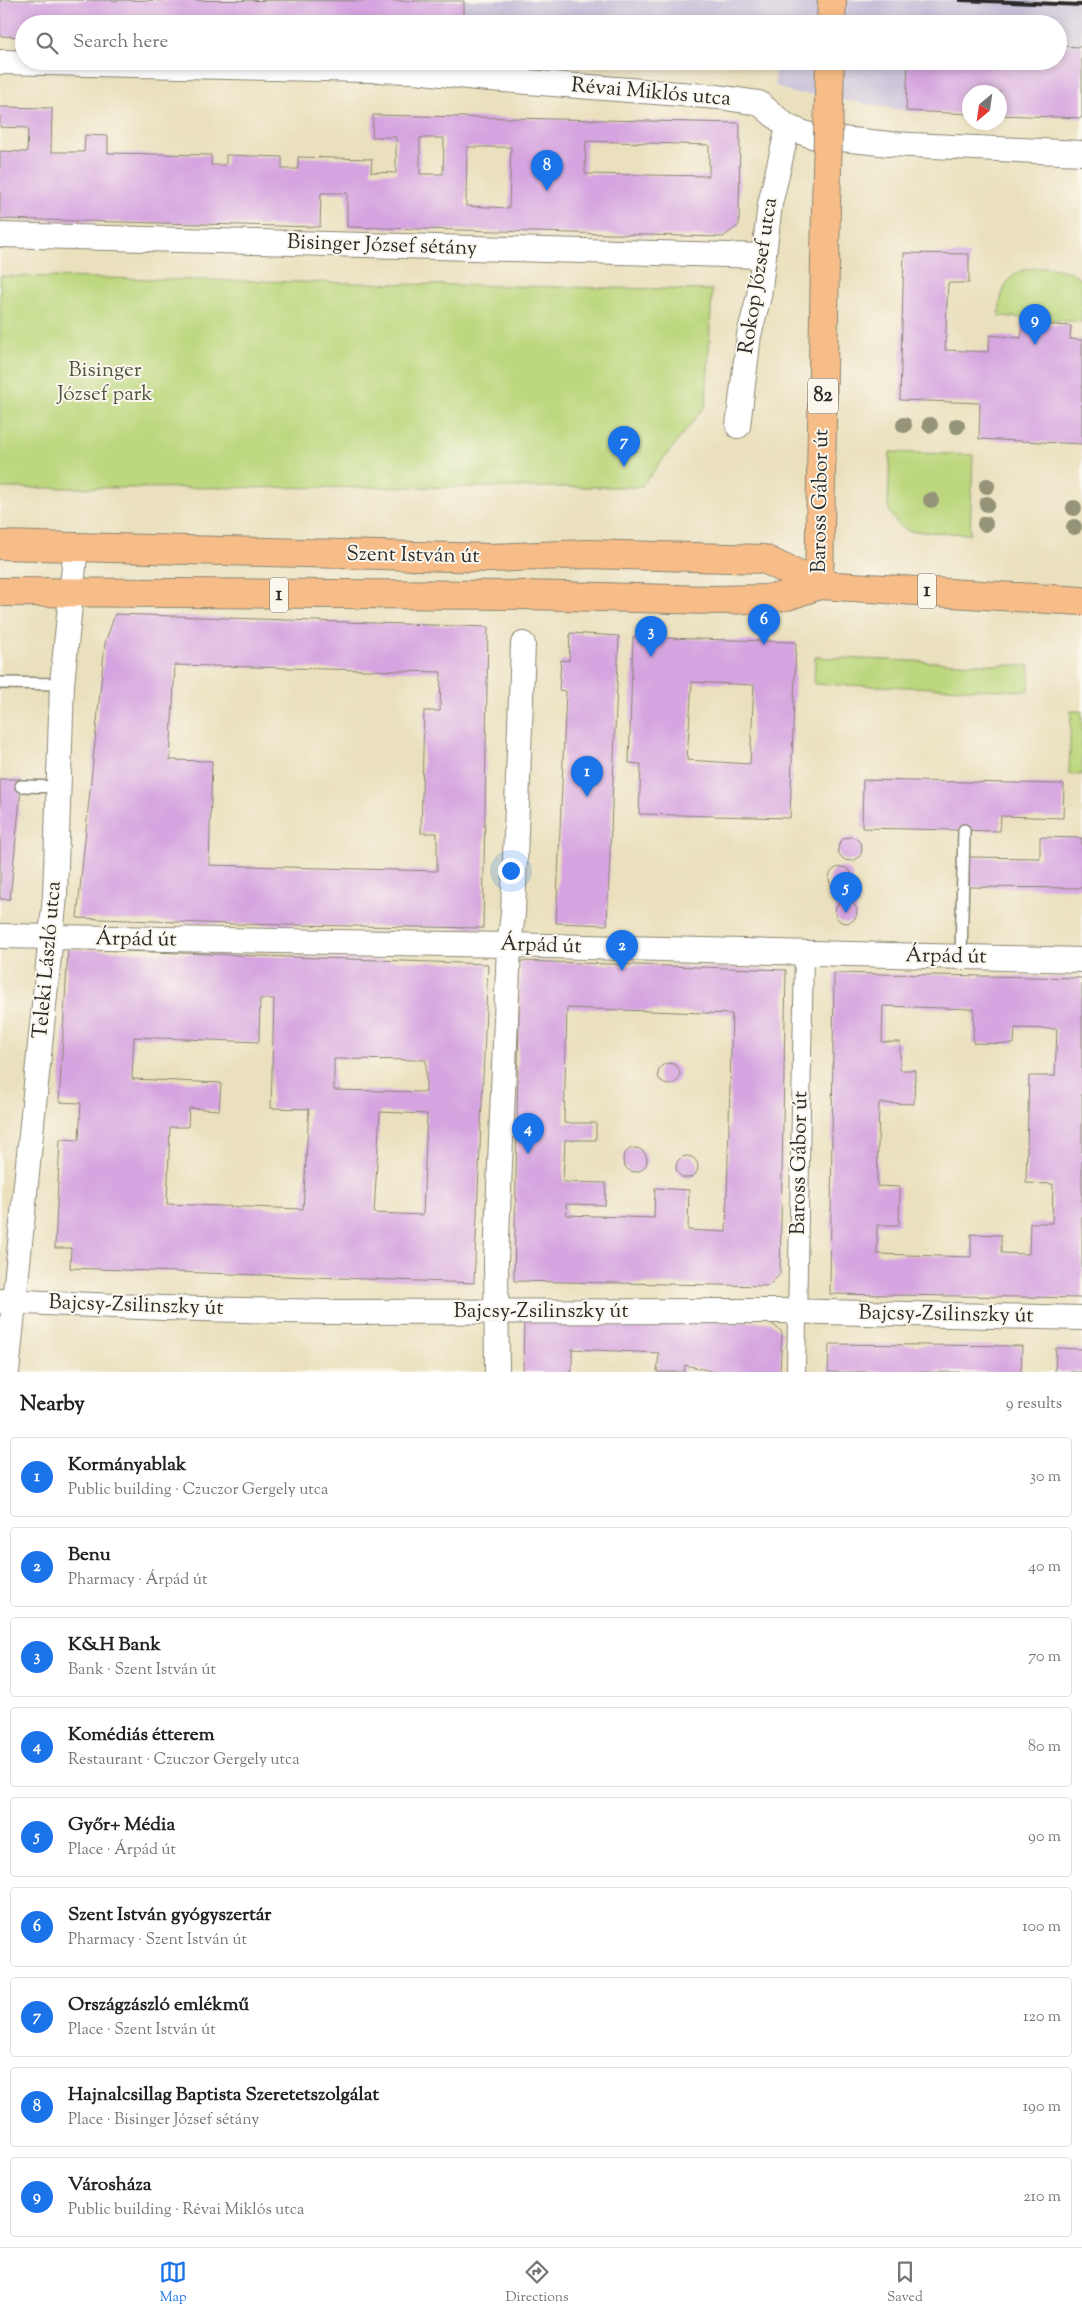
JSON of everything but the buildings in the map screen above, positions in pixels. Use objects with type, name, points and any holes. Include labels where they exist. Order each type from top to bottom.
[{"type":"main road","points":[[831,15],[832,0]]},
{"type":"main road","name":"Baross Gábor út","points":[[819,585],[830,70]]},
{"type":"main road","name":"Szent István út","points":[[0,545],[491,558],[587,554],[755,559],[764,560],[819,585],[1082,601]]},
{"type":"main road","name":"Szent István út","points":[[0,592],[71,594],[525,595],[755,600],[787,596],[819,585]]},
{"type":"street","name":"Révai Miklós utca","points":[[0,62],[15,62]]},
{"type":"street","name":"Révai Miklós utca","points":[[368,70],[414,71],[759,103],[788,127],[812,136],[838,140],[1082,153]]},
{"type":"street","name":"Rokop József utca","points":[[738,426],[749,334],[759,296],[770,204],[788,127]]},
{"type":"street","name":"Bisinger József sétány","points":[[0,235],[764,256]]},
{"type":"street","name":"Teleki László utca","points":[[8,1372],[7,1301],[55,896],[62,684],[76,547]]},
{"type":"street","points":[[497,1372],[496,1261],[509,944],[514,914],[523,644]]},
{"type":"street","name":"Árpád út","points":[[0,936],[509,944],[1082,960]]},
{"type":"street","name":"Baross Gábor út","points":[[796,1372],[804,953]]},
{"type":"street","name":"Bajcsy-Zsilinszky út","points":[[7,1301],[163,1308],[497,1312],[798,1312],[1082,1318]]},
{"type":"lane","points":[[0,683],[62,684]]},
{"type":"lane","points":[[22,786],[58,787]]},
{"type":"lane","points":[[960,957],[964,830]]},
{"type":"shaded area","points":[[0,0],[1082,0],[1082,117],[1007,115],[1007,85],[962,85],[962,114],[906,111],[809,94],[792,93],[775,85],[774,70],[1067,70],[1067,15],[15,15],[15,37],[0,36]]},
{"type":"green space","points":[[1045,267],[1072,272],[1082,281],[1082,322],[999,316],[1000,303],[1006,284],[1010,279],[1015,274],[1024,270]]},
{"type":"green space","name":"Bisinger József park","points":[[0,276],[712,290],[706,405],[641,487],[0,488]]},
{"type":"green space","points":[[890,452],[973,455],[970,534],[908,531],[899,525],[888,507]]},
{"type":"green space","points":[[815,657],[1030,666],[1029,691],[814,684]]},
{"type":"green space","points":[[1071,711],[1082,711],[1082,775],[1069,774]]},
{"type":"railway","points":[[960,0],[1082,5]]},
{"type":"place","name":"Hajnalcsillag Baptista Szeretetszolgálat","points":[[547,191]]},
{"type":"place","name":"Városháza","points":[[1035,345]]},
{"type":"place","name":"Országzászló emlékmű","points":[[624,467]]},
{"type":"place","name":"Szent István gyógyszertár","points":[[764,645]]},
{"type":"place","name":"K&H Bank","points":[[651,657]]},
{"type":"place","name":"Kormányablak","points":[[587,797]]},
{"type":"place","name":"Győr+ Média","points":[[846,913]]},
{"type":"place","name":"Benu","points":[[622,971]]},
{"type":"place","name":"Komédiás étterem","points":[[528,1154]]}]
